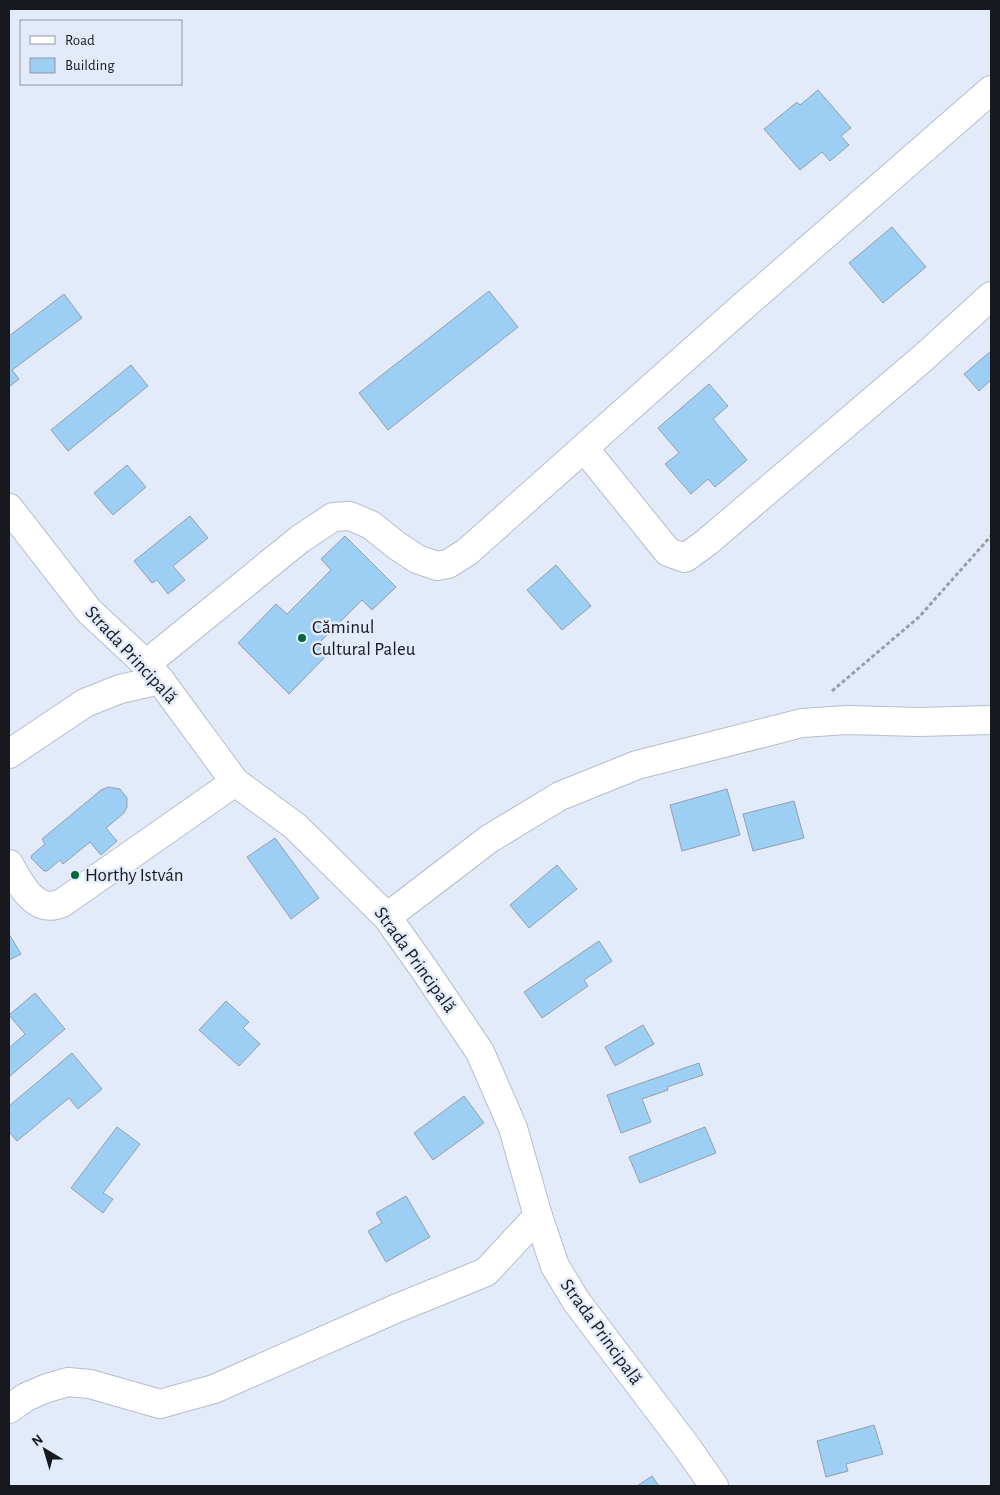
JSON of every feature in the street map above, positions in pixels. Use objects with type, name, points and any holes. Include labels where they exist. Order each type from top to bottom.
[{"type":"street","points":[[9,754],[85,703],[120,689],[153,672],[300,539],[333,517],[350,516],[371,525],[417,559],[437,566],[448,564],[466,552],[991,90]]},
{"type":"street","points":[[584,448],[668,552],[685,558],[708,542],[991,296]]},
{"type":"street","name":"Strada Principală","points":[[9,508],[89,611],[153,672],[235,782],[295,826],[387,917],[480,1052],[512,1128],[555,1266],[576,1301],[714,1486]]},
{"type":"street","points":[[387,917],[489,839],[560,796],[637,765],[802,723],[847,720],[919,722],[991,720]]},
{"type":"street","points":[[9,864],[21,885],[38,903],[45,906],[55,906],[62,903],[235,782]]},
{"type":"street","points":[[9,1409],[26,1397],[68,1382],[90,1384],[160,1404],[214,1389],[395,1309],[486,1272],[538,1216]]},
{"type":"path","points":[[802,723],[835,688],[919,617],[991,536]]},
{"type":"building","points":[[818,90],[851,128],[841,136],[849,145],[830,161],[822,152],[800,170],[764,129],[797,102],[800,105]]},
{"type":"building","points":[[892,227],[926,267],[883,303],[849,263]]},
{"type":"building","points":[[489,291],[518,327],[388,430],[359,393]]},
{"type":"building","points":[[64,294],[82,318],[12,370],[19,379],[9,387],[9,336]]},
{"type":"building","points":[[991,351],[991,380],[979,391],[964,374]]},
{"type":"building","points":[[131,365],[148,386],[68,451],[51,430]]},
{"type":"building","points":[[709,384],[728,406],[713,419],[747,460],[715,487],[708,479],[691,494],[665,464],[679,453],[658,428]]},
{"type":"building","points":[[127,465],[146,487],[113,515],[94,493]]},
{"type":"building","points":[[190,516],[208,538],[173,566],[185,580],[168,594],[157,580],[152,583],[134,561]]},
{"type":"building","points":[[345,536],[396,587],[372,610],[362,600],[317,645],[327,655],[289,694],[238,643],[276,604],[287,614],[331,570],[321,559]]},
{"type":"building","points":[[556,565],[591,606],[562,630],[527,590]]},
{"type":"building","points":[[108,787],[120,789],[127,798],[127,807],[124,813],[106,828],[117,841],[101,855],[90,842],[63,864],[60,860],[47,871],[44,871],[31,858],[45,844],[42,839],[101,790]]},
{"type":"building","points":[[727,789],[740,835],[682,851],[670,805]]},
{"type":"building","points":[[794,801],[804,838],[753,851],[743,814]]},
{"type":"building","points":[[275,838],[319,898],[291,919],[247,857]]},
{"type":"building","points":[[557,865],[577,889],[529,928],[510,905]]},
{"type":"building","points":[[9,934],[21,954],[9,960]]},
{"type":"building","points":[[599,941],[612,961],[584,980],[588,986],[542,1018],[524,992]]},
{"type":"building","points":[[35,993],[65,1029],[9,1077],[9,1048],[25,1034],[9,1015]]},
{"type":"building","points":[[226,1001],[249,1022],[243,1028],[260,1044],[239,1066],[199,1030]]},
{"type":"building","points":[[643,1025],[654,1044],[615,1066],[605,1047]]},
{"type":"building","points":[[72,1053],[102,1089],[78,1109],[69,1098],[17,1141],[9,1132],[9,1106]]},
{"type":"building","points":[[699,1063],[703,1075],[667,1087],[668,1090],[642,1099],[651,1122],[621,1133],[607,1095]]},
{"type":"building","points":[[464,1096],[484,1123],[433,1160],[414,1133]]},
{"type":"building","points":[[117,1127],[140,1144],[103,1193],[113,1199],[103,1213],[71,1188]]},
{"type":"building","points":[[705,1127],[716,1153],[640,1183],[629,1157]]},
{"type":"building","points":[[406,1196],[430,1237],[386,1262],[368,1231],[382,1223],[376,1213]]},
{"type":"building","points":[[874,1425],[883,1454],[846,1464],[848,1471],[826,1477],[817,1441]]},
{"type":"building","points":[[652,1476],[659,1486],[637,1486]]},
{"type":"place","name":"Căminul Cultural Paleu","points":[[302,638]]},
{"type":"place","name":"Horthy István","points":[[75,875]]}]
